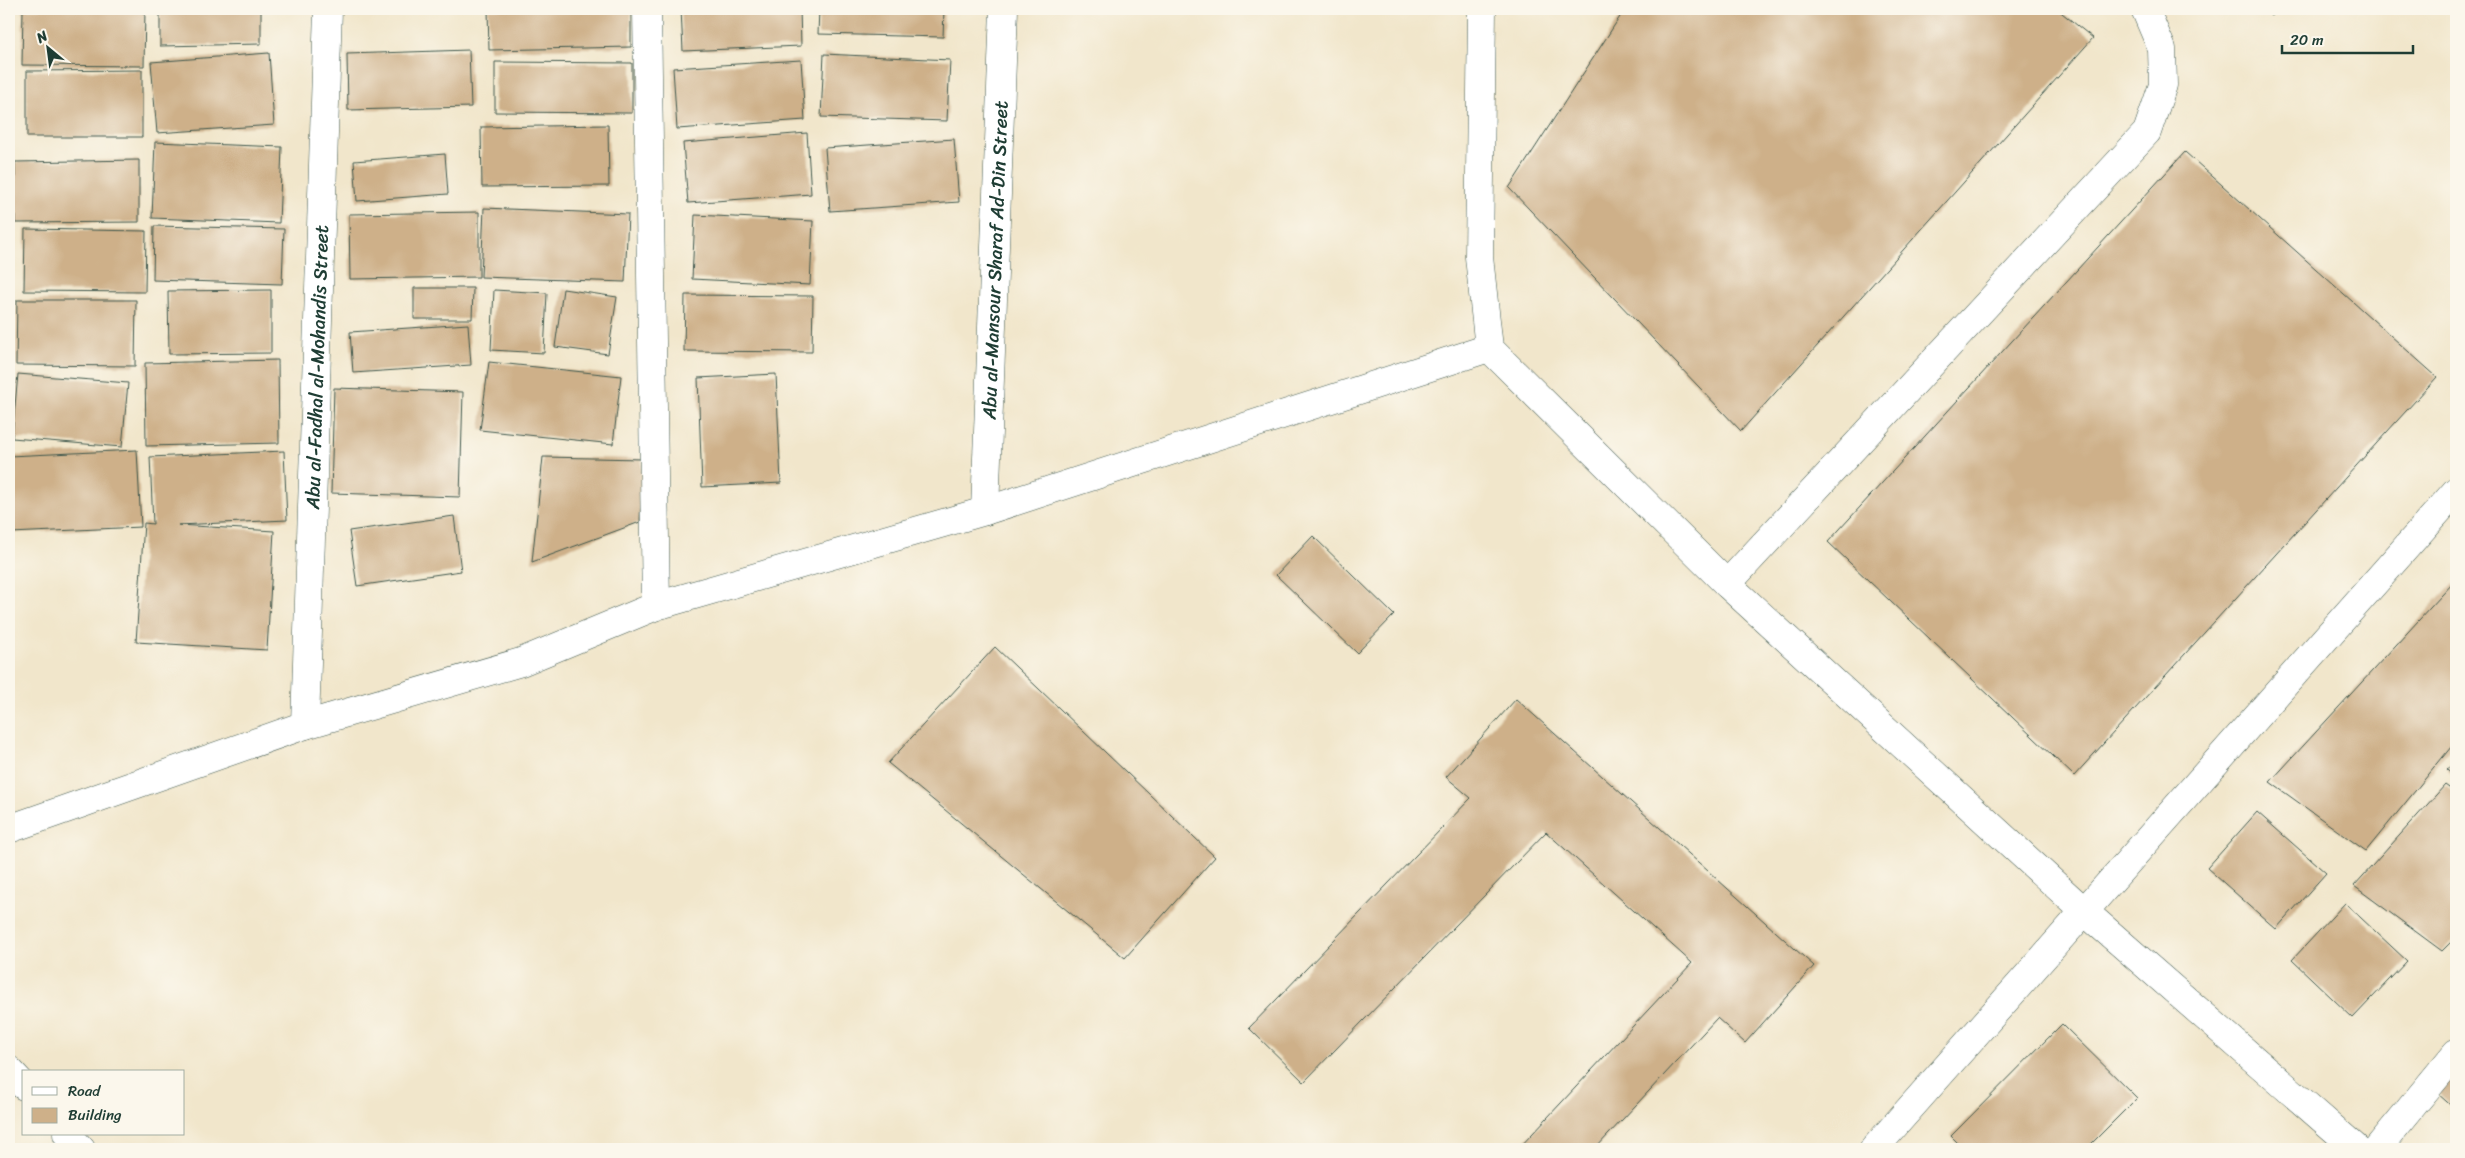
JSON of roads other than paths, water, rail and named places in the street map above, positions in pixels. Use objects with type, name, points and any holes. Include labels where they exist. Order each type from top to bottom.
[{"type":"street","name":"Abu al-Fadhal al-Mohandis Street","points":[[305,726],[328,9]]},
{"type":"street","points":[[647,9],[656,606]]},
{"type":"street","name":"Abu al-Mansour Sharaf Ad-Din Street","points":[[985,511],[1004,9]]},
{"type":"street","points":[[1482,9],[1479,257],[1489,348],[1727,584],[2086,912],[2357,1149]]},
{"type":"street","points":[[1727,584],[2147,132],[2163,85],[2163,76],[2162,49],[2145,9]]},
{"type":"street","points":[[9,829],[305,726],[521,662],[656,606],[985,511],[1489,348]]},
{"type":"street","points":[[1874,1149],[2086,912],[2456,491]]},
{"type":"street","points":[[2377,1149],[2456,1053]]},
{"type":"street","points":[[9,1070],[22,1084]]},
{"type":"street","points":[[69,1136],[81,1149]]}]
